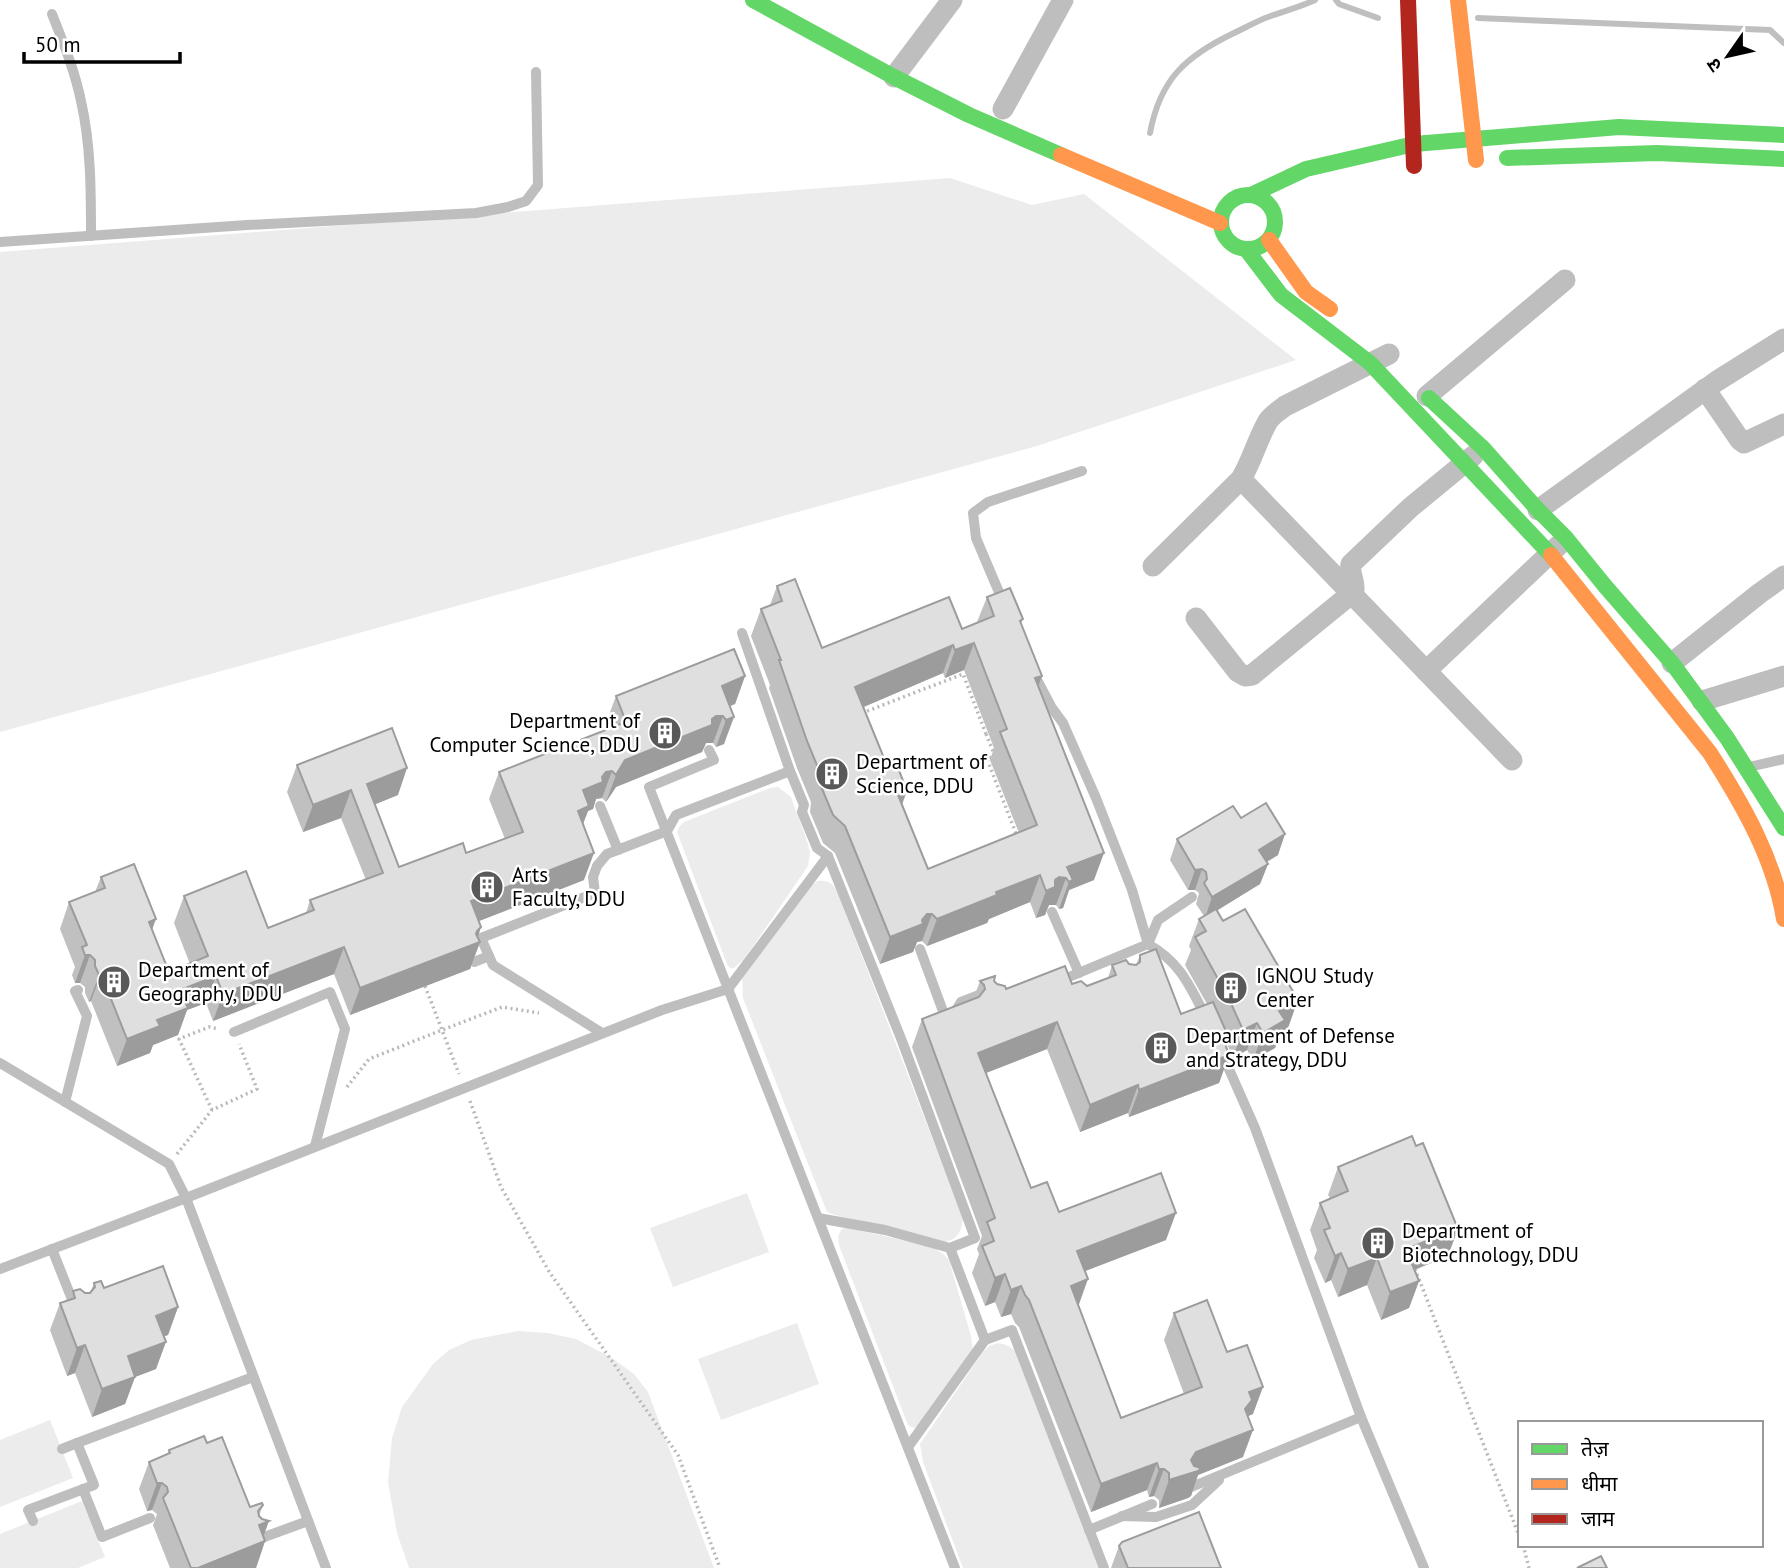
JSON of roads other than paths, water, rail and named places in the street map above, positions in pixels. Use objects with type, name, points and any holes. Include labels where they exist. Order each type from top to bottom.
[{"type":"main road","points":[[754,0],[903,65],[969,115],[1220,223]]},
{"type":"main road","points":[[1408,0],[1415,166]]},
{"type":"main road","points":[[1458,0],[1474,140],[1470,161],[1657,153],[1784,159]]},
{"type":"main road","points":[[1251,195],[1278,206],[1269,240],[1255,248],[1246,249],[1237,247],[1224,237],[1220,223],[1222,200],[1251,195],[1306,169],[1414,144],[1619,127],[1784,135]]},
{"type":"main road","points":[[1269,240],[1306,292],[1341,318]]},
{"type":"main road","points":[[1246,249],[1281,295],[1384,357],[1465,463],[1550,554],[1710,753],[1732,786],[1759,836],[1777,884],[1784,919]]},
{"type":"main road","points":[[1423,392],[1483,448],[1566,538],[1672,663],[1702,701],[1784,828]]},
{"type":"street","points":[[903,65],[952,0]]},
{"type":"street","points":[[1003,109],[1063,0]]},
{"type":"street","points":[[1423,392],[1565,279]]},
{"type":"street","points":[[1538,510],[1705,389],[1784,338]]},
{"type":"street","points":[[1153,566],[1241,479],[1273,415],[1285,406],[1384,357]]},
{"type":"street","points":[[1705,389],[1744,443],[1784,424]]},
{"type":"street","points":[[1196,618],[1238,672],[1245,676],[1252,675],[1350,594],[1354,590],[1350,570],[1352,564],[1411,507],[1483,448]]},
{"type":"street","points":[[1241,479],[1512,760]]},
{"type":"street","points":[[1426,671],[1566,538]]},
{"type":"street","points":[[1672,663],[1784,576]]},
{"type":"street","points":[[1702,701],[1784,676]]},
{"type":"lane","points":[[52,13],[81,101],[91,181],[91,236]]},
{"type":"lane","points":[[0,242],[476,213],[508,208],[526,201],[538,185],[536,72]]},
{"type":"lane","points":[[1007,611],[976,538],[973,513],[988,502],[1082,471]]},
{"type":"lane","points":[[742,633],[804,805],[802,812],[817,848],[828,856],[902,1041],[975,1238],[950,1248],[885,1230],[818,1218]]},
{"type":"lane","points":[[1028,660],[1038,685],[1063,723],[1097,798],[1132,890],[1148,944],[1165,954],[1182,973],[1207,1013],[1212,1030]]},
{"type":"lane","points":[[709,750],[714,761],[649,787],[955,1568]]},
{"type":"lane","points":[[1746,768],[1784,759]]},
{"type":"lane","points":[[602,1033],[493,965],[481,938],[595,892],[593,877],[597,866],[607,854],[667,831],[676,815],[790,771]]},
{"type":"lane","points":[[600,806],[618,850]]},
{"type":"lane","points":[[0,1269],[602,1033],[728,989],[828,856]]},
{"type":"lane","points":[[1047,985],[1148,944],[1158,920],[1192,897]]},
{"type":"lane","points":[[1052,912],[1079,973]]},
{"type":"lane","points":[[920,949],[948,1024]]},
{"type":"lane","points":[[474,962],[489,957]]},
{"type":"lane","points":[[1112,960],[1117,973]]},
{"type":"lane","points":[[948,1024],[961,1002],[999,987]]},
{"type":"lane","points":[[65,1102],[87,1016],[75,991],[78,990]]},
{"type":"lane","points":[[234,1032],[330,992],[344,1013],[345,1029],[315,1146]]},
{"type":"lane","points":[[936,1028],[967,1016]]},
{"type":"lane","points":[[902,1041],[914,1037]]},
{"type":"lane","points":[[1217,1042],[1315,1273],[1361,1417],[1424,1568]]},
{"type":"lane","points":[[0,1063],[169,1164],[186,1198],[326,1568]]},
{"type":"lane","points":[[950,1248],[973,1291],[985,1340]]},
{"type":"lane","points":[[52,1249],[77,1313]]},
{"type":"lane","points":[[908,1447],[985,1340],[1012,1330],[1104,1568]]},
{"type":"lane","points":[[62,1449],[253,1377]]},
{"type":"lane","points":[[1189,1488],[1361,1417]]},
{"type":"lane","points":[[33,1521],[28,1510],[94,1485],[77,1443]]},
{"type":"lane","points":[[1122,1516],[1156,1517],[1192,1505],[1226,1473]]},
{"type":"lane","points":[[83,1489],[100,1538],[150,1518]]},
{"type":"lane","points":[[1089,1530],[1152,1504]]},
{"type":"lane","points":[[256,1540],[308,1521]]},
{"type":"waterway","points":[[1150,133],[1168,84],[1189,61],[1217,42],[1255,23],[1315,0]]},
{"type":"waterway","points":[[1336,0],[1339,4],[1378,18]]},
{"type":"waterway","points":[[1478,18],[1770,30],[1784,43]]},
{"type":"place","name":"Department of Computer Science, DDU","points":[[665,733]]},
{"type":"place","name":"Department of Science, DDU","points":[[832,774]]},
{"type":"place","name":"Arts Faculty, DDU","points":[[487,887]]},
{"type":"place","name":"Department of Geography, DDU","points":[[114,982]]},
{"type":"place","name":"IGNOU Study Center","points":[[1231,988]]},
{"type":"place","name":"Department of Defense and Strategy, DDU","points":[[1161,1048]]},
{"type":"place","name":"Department of Biotechnology, DDU","points":[[1378,1243]]}]
